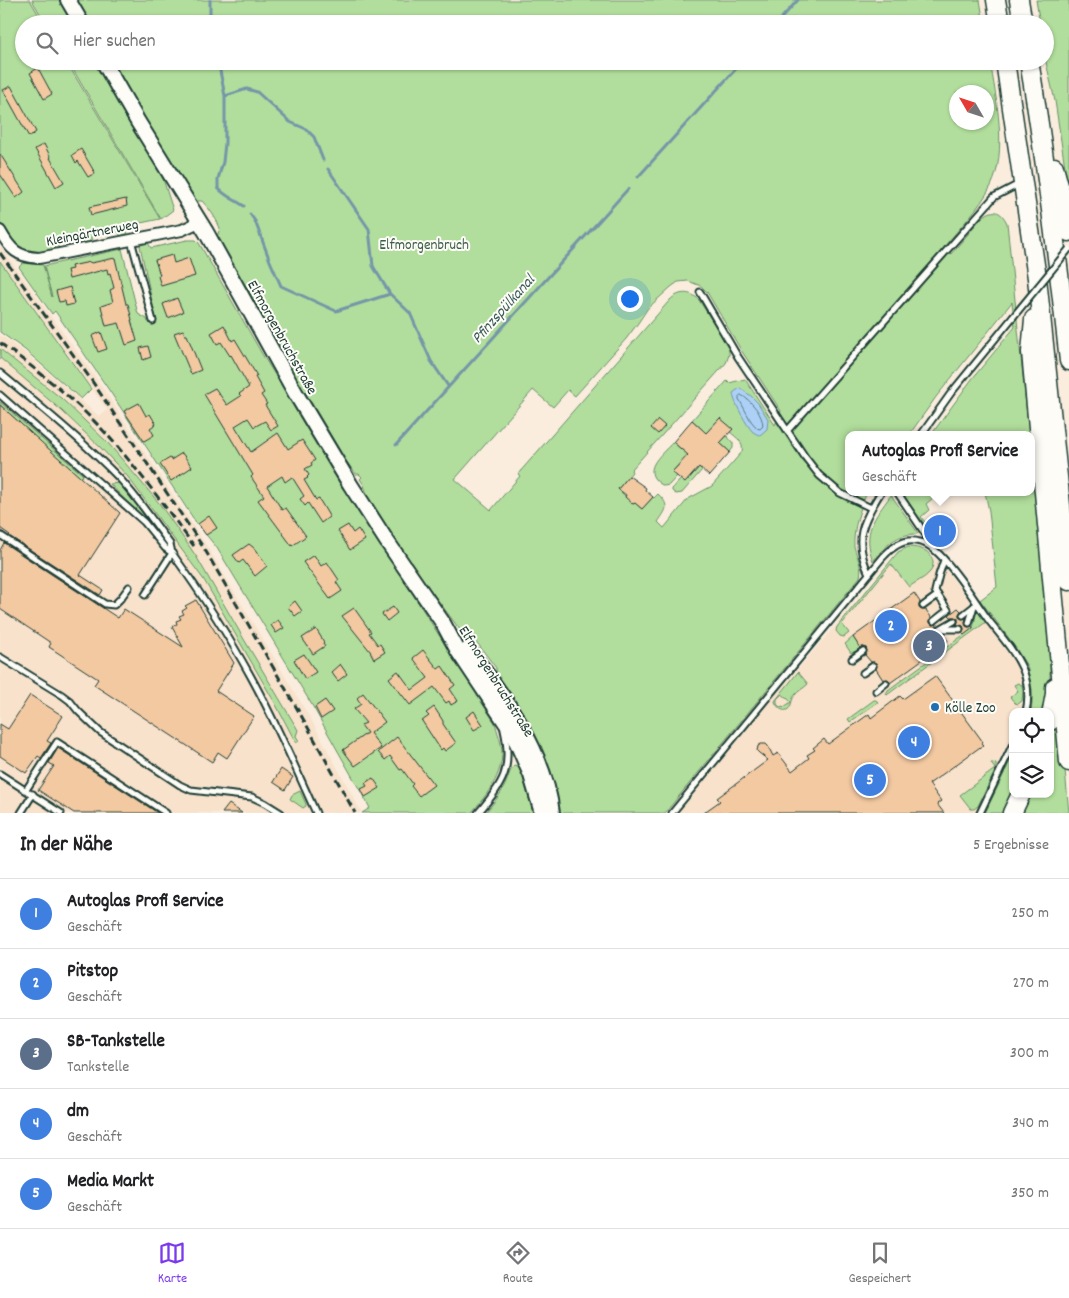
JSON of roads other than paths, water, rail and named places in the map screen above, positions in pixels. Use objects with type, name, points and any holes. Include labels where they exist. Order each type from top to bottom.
[{"type":"highway","points":[[996,0],[998,15]]},
{"type":"highway","points":[[1019,0],[1022,15]]},
{"type":"highway","points":[[1006,70],[1037,278],[1069,581]]},
{"type":"highway","points":[[1031,70],[1069,361]]},
{"type":"highway","points":[[1037,104],[1062,197],[1069,232]]},
{"type":"highway","points":[[1037,278],[1031,352],[1069,762]]},
{"type":"highway","points":[[1052,708],[1055,694],[1053,663],[1059,645]]},
{"type":"highway","points":[[1012,813],[1019,798]]},
{"type":"main road","points":[[68,0],[77,15]]},
{"type":"main road","name":"Elfmorgenbruchstraße","points":[[108,70],[199,222],[296,394],[350,484],[443,623],[458,651],[517,743],[531,775],[542,813]]},
{"type":"main road","name":"Elfmorgenbruchstraße","points":[[443,623],[467,648],[512,712],[543,775],[550,797],[552,813]]},
{"type":"street","name":"Kleingärtnerweg","points":[[0,231],[7,244],[14,251],[30,258],[39,258],[182,230],[199,222]]},
{"type":"lane","points":[[787,430],[994,197],[1023,182]]},
{"type":"lane","points":[[131,240],[153,321]]},
{"type":"lane","points":[[924,431],[951,392],[1069,249]]},
{"type":"lane","points":[[700,292],[738,357],[810,463],[829,485],[845,495]]},
{"type":"lane","points":[[0,373],[97,457],[121,481],[170,544],[172,553],[145,595]]},
{"type":"lane","points":[[0,396],[144,522],[165,548],[172,553],[207,603],[250,674],[316,813]]},
{"type":"lane","points":[[846,496],[871,508]]},
{"type":"lane","points":[[869,574],[862,556],[862,528],[878,496]]},
{"type":"lane","points":[[901,496],[933,549]]},
{"type":"lane","points":[[0,535],[105,604],[114,605],[129,587]]},
{"type":"lane","points":[[672,813],[869,574],[889,551],[902,542],[913,540],[923,542],[944,560],[1010,648],[1023,670],[1028,689],[1027,708]]},
{"type":"lane","points":[[934,621],[948,610],[935,591],[944,560]]},
{"type":"lane","points":[[923,606],[938,595]]},
{"type":"lane","points":[[963,615],[976,605]]},
{"type":"lane","points":[[969,622],[976,605]]},
{"type":"lane","points":[[954,621],[940,629],[960,629]]},
{"type":"lane","points":[[852,659],[863,651]]},
{"type":"lane","points":[[0,657],[70,701],[100,732],[190,790],[252,797],[281,813]]},
{"type":"lane","points":[[863,673],[873,666]]},
{"type":"lane","points":[[876,690],[886,683]]},
{"type":"lane","points":[[478,813],[500,785],[505,773],[508,748],[501,716]]},
{"type":"lane","points":[[26,790],[57,742],[166,813]]},
{"type":"lane","points":[[980,813],[1009,752]]},
{"type":"lane","points":[[0,774],[61,813]]},
{"type":"lane","points":[[21,813],[33,794]]},
{"type":"lane","points":[[550,797],[557,813]]},
{"type":"water","points":[[740,388],[758,403],[768,419],[767,429],[760,435],[750,429],[735,402],[733,393]]},
{"type":"waterway","points":[[210,0],[210,15]]},
{"type":"waterway","name":"Pfinzspülkanal","points":[[784,15],[798,0]]},
{"type":"waterway","points":[[220,70],[225,96],[225,143],[218,188],[244,206]]},
{"type":"waterway","name":"Pfinzspülkanal","points":[[638,177],[735,70]]},
{"type":"waterway","points":[[225,96],[247,89],[257,92],[290,122],[306,129],[314,137],[323,160]]},
{"type":"waterway","points":[[328,169],[369,229],[373,266],[390,294],[410,313],[431,361],[448,386]]},
{"type":"waterway","name":"Pfinzspülkanal","points":[[396,445],[628,189]]},
{"type":"waterway","points":[[250,214],[255,221],[281,286],[336,311],[390,294]]},
{"type":"railway","points":[[0,253],[92,381],[205,550],[306,724],[355,813]]},
{"type":"railway","points":[[0,343],[58,388],[98,425],[143,477],[194,546]]},
{"type":"place","name":"Autoglas Profi Service","points":[[940,531]]},
{"type":"place","name":"Pitstop","points":[[891,626]]},
{"type":"place","name":"SB-Tankstelle","points":[[929,646]]},
{"type":"place","name":"Kölle Zoo","points":[[935,707]]},
{"type":"place","name":"dm","points":[[914,742]]},
{"type":"place","name":"Media Markt","points":[[870,780]]},
{"type":"park label","name":"Elfmorgenbruch","points":[[424,244]]}]
